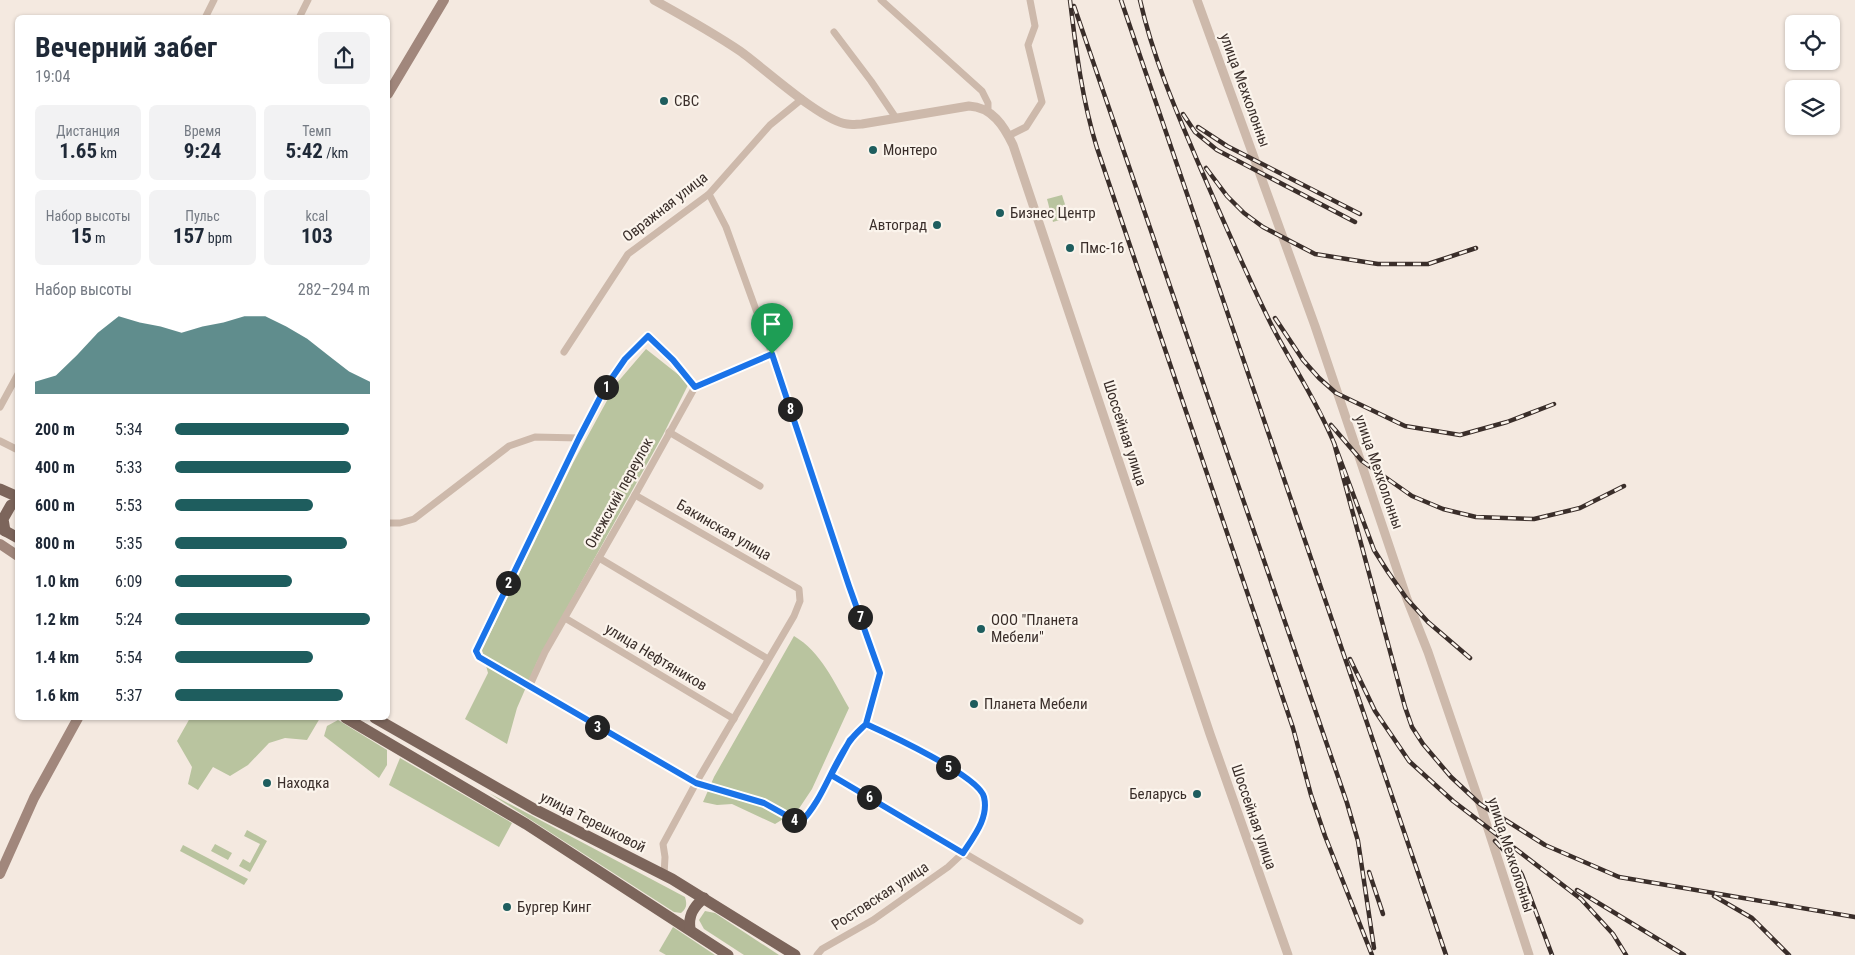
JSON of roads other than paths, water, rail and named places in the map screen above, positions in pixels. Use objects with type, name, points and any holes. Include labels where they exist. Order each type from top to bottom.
[{"type":"main road","points":[[390,91],[444,0]]},
{"type":"main road","points":[[0,489],[15,496]]},
{"type":"main road","points":[[15,504],[11,505],[3,519],[2,529],[15,536]]},
{"type":"main road","points":[[0,544],[15,554]]},
{"type":"main road","points":[[0,874],[26,815],[77,720]]},
{"type":"main road","points":[[349,720],[526,824],[728,955]]},
{"type":"main road","name":"улица Терешковой","points":[[378,720],[534,809],[664,875],[795,955]]},
{"type":"main road","points":[[690,929],[689,922],[692,911],[704,898]]},
{"type":"street","points":[[206,15],[214,0]]},
{"type":"street","points":[[300,15],[308,0]]},
{"type":"street","points":[[654,0],[718,36],[742,52],[802,100],[827,116],[846,124],[862,124],[968,106],[976,106],[988,111],[988,103],[982,91],[881,0]]},
{"type":"street","points":[[1008,136],[1026,127],[1042,102],[1028,46],[1035,26],[1030,0]]},
{"type":"street","name":"улица Мехколонны","points":[[1197,0],[1312,317],[1407,598],[1428,652],[1480,804],[1529,955]]},
{"type":"street","points":[[834,32],[896,118]]},
{"type":"street","name":"Овражная улица","points":[[564,352],[628,254],[710,194],[770,125],[802,100]]},
{"type":"street","name":"Шоссейная улица","points":[[988,111],[995,117],[1008,136],[1102,406],[1210,734],[1288,955]]},
{"type":"street","points":[[710,194],[726,226],[772,354],[880,673],[866,724],[850,740],[810,813],[800,823],[764,803],[696,783],[529,687],[479,657],[476,651],[579,438],[605,388],[625,359],[648,336],[673,360],[695,387],[772,354]]},
{"type":"street","points":[[0,407],[15,380]]},
{"type":"street","name":"Онежский переулок","points":[[529,687],[545,652],[600,558],[695,387]]},
{"type":"street","points":[[669,432],[760,486]]},
{"type":"street","points":[[390,523],[400,523],[414,519],[509,446],[535,437],[579,438]]},
{"type":"street","points":[[0,441],[15,448]]},
{"type":"street","name":"Бакинская улица","points":[[635,495],[799,589],[800,601],[794,616],[768,659]]},
{"type":"street","points":[[600,558],[768,659],[663,844],[665,857],[664,875]]},
{"type":"street","name":"улица Нефтяников","points":[[565,618],[734,719]]},
{"type":"street","name":"Ростовская улица","points":[[817,955],[822,949],[873,920],[948,867],[963,853],[981,826],[985,806],[984,794],[974,784],[924,751],[866,724]]},
{"type":"street","points":[[831,775],[1080,921]]},
{"type":"railway","points":[[1070,0],[1083,93],[1097,148],[1293,728],[1311,795],[1325,836],[1372,955]]},
{"type":"railway","points":[[1121,0],[1446,955]]},
{"type":"railway","points":[[1140,0],[1145,22],[1166,85],[1226,227],[1272,326],[1312,398],[1334,443]]},
{"type":"railway","points":[[1074,6],[1347,803],[1358,841],[1374,948]]},
{"type":"railway","points":[[1183,114],[1195,132],[1217,150],[1355,222]]},
{"type":"railway","points":[[1198,127],[1227,146],[1360,214]]},
{"type":"railway","points":[[1206,168],[1227,196],[1244,213],[1263,227],[1315,254],[1378,264],[1428,264],[1476,248]]},
{"type":"railway","points":[[1275,318],[1303,360],[1336,393],[1405,426],[1460,435],[1507,422],[1554,404]]},
{"type":"railway","points":[[1331,425],[1362,461],[1412,496],[1443,509],[1476,517],[1534,519],[1580,508],[1624,486]]},
{"type":"railway","points":[[1470,658],[1428,622],[1407,599],[1374,550],[1334,443],[1412,727],[1423,744],[1451,777],[1480,804],[1545,845],[1619,877],[1855,917]]},
{"type":"railway","points":[[1350,659],[1375,711],[1409,761],[1453,801],[1581,899],[1613,934],[1626,955]]},
{"type":"railway","points":[[1495,841],[1513,860],[1522,875],[1552,955]]},
{"type":"railway","points":[[1369,872],[1383,914]]},
{"type":"railway","points":[[1577,890],[1684,955]]},
{"type":"railway","points":[[1714,896],[1752,918],[1789,955]]},
{"type":"place","name":"СВС","points":[[664,101]]},
{"type":"place","name":"Монтеро","points":[[873,150]]},
{"type":"place","name":"Бизнес Центр","points":[[1000,213]]},
{"type":"place","name":"Автоград","points":[[937,225]]},
{"type":"place","name":"Пмс-16","points":[[1070,248]]},
{"type":"place","name":"ООО \"Планета Мебели\"","points":[[981,629]]},
{"type":"place","name":"Планета Мебели","points":[[974,704]]},
{"type":"place","name":"Находка","points":[[267,783]]},
{"type":"place","name":"Беларусь","points":[[1197,794]]},
{"type":"place","name":"Бургер Кинг","points":[[507,907]]}]
